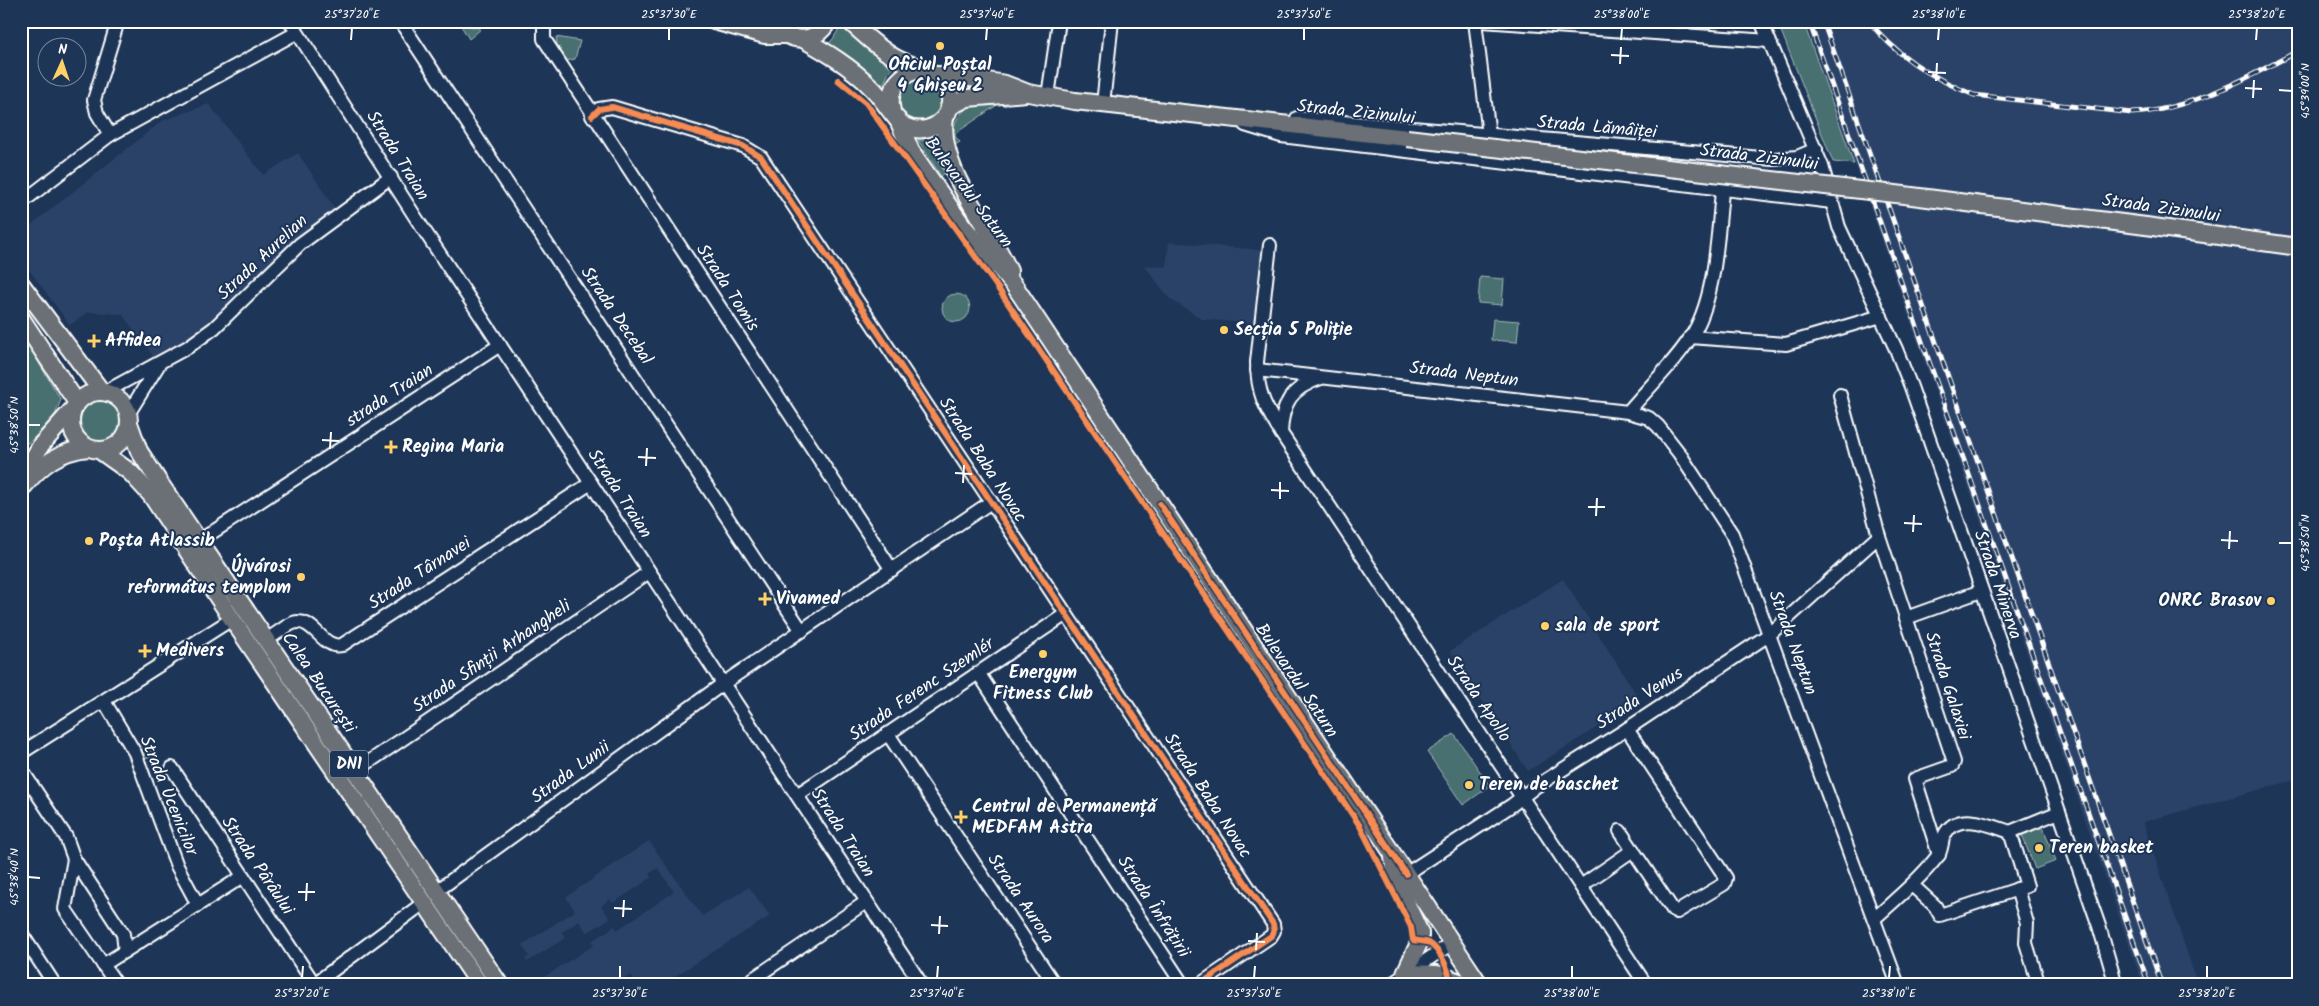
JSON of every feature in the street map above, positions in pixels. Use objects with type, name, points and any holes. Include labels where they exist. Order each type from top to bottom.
[{"type":"main road","points":[[714,21],[765,35],[785,35],[803,40],[849,68],[873,88],[904,125],[918,130],[933,127],[947,112],[948,91],[931,73],[911,66],[882,50],[849,21]]},
{"type":"main road","points":[[774,21],[785,35]]},
{"type":"main road","points":[[803,40],[819,34],[828,21]]},
{"type":"main road","points":[[895,115],[892,92],[899,79],[911,72],[931,73]]},
{"type":"main road","name":"Strada Zizinului","points":[[931,73],[1005,84],[1028,93],[1103,104],[1904,195],[2298,247]]},
{"type":"main road","name":"Strada Zizinului","points":[[947,112],[967,98],[1028,93]]},
{"type":"main road","name":"Bulevardul Saturn","points":[[947,112],[943,140],[951,165],[1000,250],[1014,285]]},
{"type":"main road","name":"Bulevardul Saturn","points":[[895,115],[911,151],[963,226],[1014,285],[1480,985]]},
{"type":"main road","name":"DN1","points":[[21,284],[104,392],[120,400],[128,419]]},
{"type":"main road","points":[[21,318],[75,406]]},
{"type":"main road","points":[[21,480],[41,445],[85,395],[104,392]]},
{"type":"main road","name":"DN1","points":[[75,406],[71,426],[74,435],[94,449]]},
{"type":"main road","points":[[21,490],[51,459],[63,452],[116,445],[127,432],[128,419]]},
{"type":"main road","name":"Calea București","points":[[128,419],[139,451],[354,772],[438,890],[500,985]]},
{"type":"main road","name":"Calea București","points":[[94,449],[130,472],[151,495],[232,619],[480,985]]},
{"type":"main road","points":[[1393,855],[1394,874],[1398,889],[1420,933],[1420,941],[1405,973],[1437,974],[1468,985]]},
{"type":"street","points":[[110,135],[98,113],[94,100],[118,21]]},
{"type":"street","name":"Strada Decebal","points":[[400,21],[802,631]]},
{"type":"street","name":"Strada Tomis","points":[[544,21],[544,39],[592,116],[892,570]]},
{"type":"street","points":[[1048,96],[1059,21]]},
{"type":"street","points":[[1103,104],[1112,21]]},
{"type":"street","points":[[1475,21],[1489,135]]},
{"type":"street","points":[[1482,21],[1599,26],[1769,41]]},
{"type":"street","name":"Strada Minerva","points":[[1761,21],[1816,149],[1839,227],[1881,316],[1911,387],[2099,926],[2116,985]]},
{"type":"street","points":[[21,202],[110,135],[293,27]]},
{"type":"street","name":"Strada Traian","points":[[293,27],[591,484],[922,985]]},
{"type":"street","name":"Strada Baba Novac","points":[[592,116],[599,109],[612,107],[743,146],[761,157],[1273,924],[1274,930],[1271,936],[1199,985]]},
{"type":"street","name":"Strada Zizinului","points":[[1214,117],[1308,119],[1489,135]]},
{"type":"street","name":"Strada Zizinului","points":[[1214,117],[1281,136],[1832,202]]},
{"type":"street","name":"Strada Lămâiței","points":[[1489,135],[1725,156],[1788,159],[1816,149]]},
{"type":"street","points":[[1722,188],[1725,156]]},
{"type":"street","name":"Strada Aurelian","points":[[104,392],[188,348],[214,328],[300,244],[391,177]]},
{"type":"street","name":"Strada Zizinului","points":[[1690,337],[1704,304],[1711,279],[1722,188]]},
{"type":"street","points":[[1257,370],[1270,245]]},
{"type":"street","points":[[1628,412],[1690,337],[1786,344],[1881,316]]},
{"type":"street","name":"strada Traian","points":[[199,542],[500,345]]},
{"type":"street","name":"Strada Aurelian","points":[[128,419],[159,364]]},
{"type":"street","name":"Strada Neptun","points":[[1257,370],[1628,412],[1649,418],[1658,426],[1679,453],[1732,534],[1898,985]]},
{"type":"street","name":"Strada Apollo","points":[[1257,370],[1259,393],[1281,433],[1646,985]]},
{"type":"street","name":"Strada Neptun","points":[[1281,433],[1282,414],[1290,398],[1300,387],[1326,377]]},
{"type":"street","name":"Strada Galaxiei","points":[[1840,395],[1879,536],[1954,762],[1952,766],[1915,779],[1939,855]]},
{"type":"street","name":"Strada Târnavei","points":[[266,640],[291,624],[299,622],[309,625],[332,645],[342,645],[591,484]]},
{"type":"street","name":"Strada Lunii","points":[[438,890],[724,683],[991,502]]},
{"type":"street","name":"Strada Venus","points":[[1406,874],[1535,787],[1627,729],[1770,634],[1879,536]]},
{"type":"street","name":"Strada Sfinții Arhangheli","points":[[354,772],[649,572]]},
{"type":"street","name":"Strada Galaxiei","points":[[1906,618],[1981,591]]},
{"type":"street","name":"Strada Ferenc Szemlér","points":[[797,795],[1066,614]]},
{"type":"street","points":[[21,753],[158,668],[232,619]]},
{"type":"street","name":"Strada Înfrățirii","points":[[978,674],[1183,985]]},
{"type":"street","name":"Strada Ucenicilor","points":[[104,701],[135,753],[176,866],[198,905]]},
{"type":"street","points":[[1620,831],[1673,910],[1677,912],[1724,884],[1726,878],[1627,729]]},
{"type":"street","name":"Strada Aurora","points":[[888,734],[1055,985]]},
{"type":"street","name":"Strada Pârâului","points":[[172,768],[242,877],[315,984],[425,902]]},
{"type":"street","points":[[21,769],[66,837],[74,859],[123,934],[125,951]]},
{"type":"street","points":[[1874,919],[1912,885],[1939,855],[1944,835],[1951,827],[1959,823],[1981,822],[2010,832],[2059,812]]},
{"type":"street","points":[[2010,832],[2027,922],[2026,943],[2039,985]]},
{"type":"street","points":[[1581,886],[1633,850]]},
{"type":"street","points":[[74,859],[65,909],[116,985]]},
{"type":"street","points":[[104,965],[242,877]]},
{"type":"street","points":[[1912,885],[1929,900],[1940,915],[2022,888]]},
{"type":"street","points":[[744,985],[866,902]]},
{"type":"street","points":[[21,933],[55,985]]},
{"type":"street","points":[[1390,985],[1405,973],[1452,943]]},
{"type":"shaded area","points":[[1805,21],[2298,21],[2298,779],[2143,822],[2198,985],[2143,985]]},
{"type":"shaded area","points":[[209,104],[263,175],[298,153],[336,210],[281,255],[210,325],[177,349],[156,360],[122,314],[88,312],[70,325],[21,259],[21,233],[162,121]]},
{"type":"shaded area","points":[[1169,242],[1261,250],[1253,324],[1202,319],[1170,299],[1144,265],[1166,267]]},
{"type":"shaded area","points":[[1563,579],[1640,700],[1528,771],[1450,651]]},
{"type":"shaded area","points":[[649,841],[702,916],[749,887],[770,916],[661,985],[639,985],[631,975],[614,985],[541,985],[538,981],[594,945],[592,941],[615,926],[617,930],[674,892],[658,868],[649,874],[651,878],[613,903],[610,899],[601,906],[610,918],[587,933],[579,921],[562,932],[565,938],[527,962],[525,959],[529,956],[522,945],[575,911],[566,897]]},
{"type":"green space","points":[[783,21],[818,21],[805,30],[796,30]]},
{"type":"green space","points":[[1777,21],[1803,21],[1854,164],[1833,162]]},
{"type":"green space","points":[[460,24],[481,29],[469,39]]},
{"type":"green space","points":[[841,25],[869,47],[899,64],[889,72],[883,85],[859,64],[827,45]]},
{"type":"green space","points":[[556,37],[580,41],[575,59],[566,61],[557,44]]},
{"type":"green space","points":[[921,78],[933,82],[939,88],[943,100],[939,112],[933,118],[921,122],[909,118],[903,112],[899,100],[903,88],[909,82]]},
{"type":"green space","points":[[996,99],[1009,104],[1005,106],[1000,103],[956,133],[955,136],[960,142],[953,146],[955,125],[962,112],[976,104]]},
{"type":"green space","points":[[918,140],[933,140],[936,154],[946,172],[941,176]]},
{"type":"green space","points":[[1480,277],[1504,279],[1502,305],[1478,303]]},
{"type":"green space","points":[[956,294],[966,298],[970,308],[966,318],[956,322],[946,318],[942,308],[946,298]]},
{"type":"green space","points":[[1493,319],[1519,321],[1517,342],[1491,340]]},
{"type":"green space","points":[[21,333],[61,400],[52,422],[27,444],[21,406]]},
{"type":"green space","points":[[104,401],[111,404],[117,410],[120,421],[119,429],[111,438],[104,441],[96,441],[89,438],[81,429],[80,417],[83,410],[92,402]]},
{"type":"green space","points":[[1454,734],[1490,786],[1463,805],[1427,752]]},
{"type":"green space","points":[[150,747],[153,757],[143,759],[140,750]]},
{"type":"green space","name":"Teren basket","points":[[2043,827],[2056,861],[2035,869],[2022,835]]},
{"type":"railway","points":[[1809,21],[2149,985]]},
{"type":"railway","points":[[1823,21],[2162,985]]},
{"type":"railway","points":[[1869,21],[1904,56],[1930,74],[1974,95],[2132,113],[2174,106],[2218,91],[2298,51]]},
{"type":"cycle path","points":[[838,80],[866,103],[995,284],[1360,826],[1411,927],[1413,940],[1429,943],[1433,946],[1447,968],[1449,985]]},
{"type":"cycle path","points":[[592,116],[599,109],[612,107],[743,146],[761,157],[1273,924],[1274,931],[1271,936],[1199,985]]},
{"type":"cycle path","points":[[1160,504],[1406,874]]},
{"type":"place","name":"Oficiul Poștal 4 Ghișeu 2","points":[[940,46]]},
{"type":"place","name":"Secția 5 Poliție","points":[[1224,330]]},
{"type":"place","name":"Affidea","points":[[94,341]]},
{"type":"place","name":"Regina Maria","points":[[391,447]]},
{"type":"place","name":"Poșta Atlassib","points":[[89,541]]},
{"type":"place","name":"Újvárosi református templom","points":[[301,577]]},
{"type":"place","name":"Vivamed","points":[[765,599]]},
{"type":"place","name":"ONRC Brasov","points":[[2271,601]]},
{"type":"place","name":"sala de sport","points":[[1545,626]]},
{"type":"place","name":"Medivers","points":[[145,651]]},
{"type":"place","name":"Energym Fitness Club","points":[[1043,654]]},
{"type":"place","name":"Teren de baschet","points":[[1469,785]]},
{"type":"place","name":"Centrul de Permanență MEDFAM Astra","points":[[961,817]]},
{"type":"place","name":"Teren basket","points":[[2039,848]]}]
